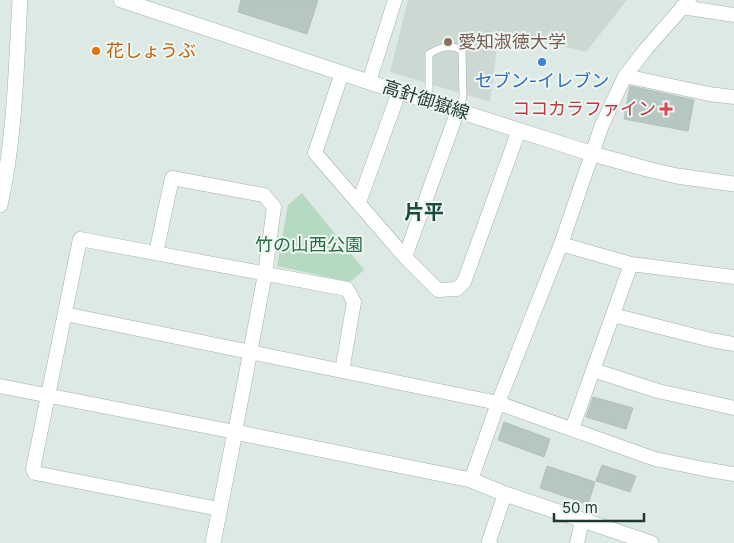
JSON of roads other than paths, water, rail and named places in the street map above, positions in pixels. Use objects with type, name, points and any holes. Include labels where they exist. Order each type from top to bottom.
[{"type":"street","points":[[0,205],[6,180],[12,129],[20,0]]},
{"type":"street","name":"高針御嶽線","points":[[121,0],[593,154],[676,176],[734,184]]},
{"type":"street","points":[[369,82],[395,0]]},
{"type":"street","points":[[471,480],[498,403],[561,244],[602,125],[626,76],[685,3],[734,15]]},
{"type":"street","points":[[342,73],[315,153],[438,290],[457,289],[464,282],[519,130]]},
{"type":"street","points":[[626,76],[709,94],[734,97]]},
{"type":"street","points":[[359,202],[399,92]]},
{"type":"street","points":[[406,256],[458,110]]},
{"type":"street","points":[[156,253],[172,178],[264,196],[274,207],[265,274],[212,543]]},
{"type":"street","points":[[219,509],[35,473],[33,469],[80,238],[347,289],[354,302],[342,370]]},
{"type":"street","points":[[561,244],[631,264],[734,277]]},
{"type":"street","points":[[572,429],[631,264]]},
{"type":"street","points":[[65,314],[498,403],[655,458],[734,474]]},
{"type":"street","points":[[613,315],[734,344]]},
{"type":"street","points":[[593,370],[658,391],[734,408]]},
{"type":"street","points":[[0,386],[471,480],[582,521],[651,543]]},
{"type":"street","points":[[489,542],[505,494]]},
{"type":"street","points":[[577,543],[582,521]]},
{"type":"lane","points":[[428,101],[429,54],[440,47],[456,47],[462,50],[463,97],[458,110]]},
{"type":"place","name":"愛知淑徳大学","points":[[448,42]]},
{"type":"place","name":"花しょうぶ","points":[[96,51]]},
{"type":"place","name":"セブン-イレブン","points":[[542,62]]},
{"type":"place","name":"ココカラファイン","points":[[666,109]]},
{"type":"district","name":"片平","points":[[424,212]]},
{"type":"park label","name":"竹の山西公園","points":[[309,245]]}]
